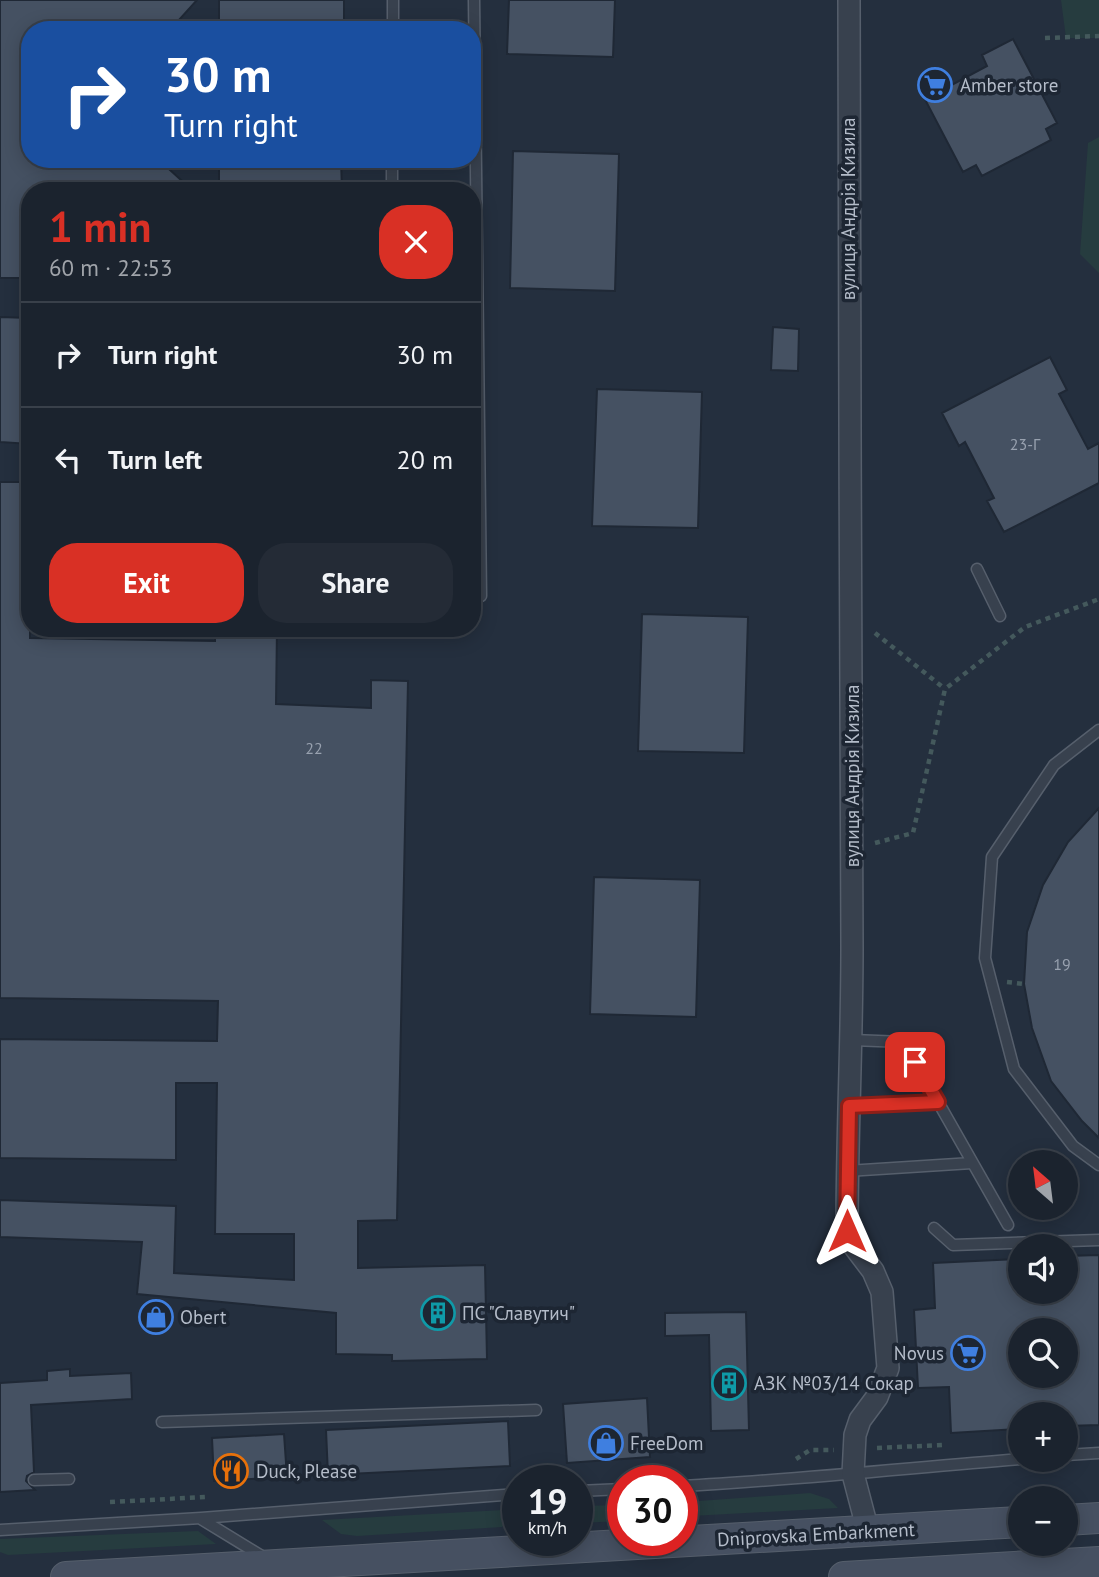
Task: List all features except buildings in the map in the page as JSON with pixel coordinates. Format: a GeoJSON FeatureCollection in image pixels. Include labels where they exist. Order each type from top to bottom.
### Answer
{"type":"FeatureCollection","features":[{"type":"Feature","properties":{"kind":"main road"},"geometry":{"type":"LineString","coordinates":[[1078,1519],[1099,1518]]}},
{"type":"Feature","properties":{"kind":"main road","name":"Dniprovska Embarkment"},"geometry":{"type":"LineString","coordinates":[[593,1542],[1008,1523]]}},
{"type":"Feature","properties":{"kind":"main road","name":"Dniprovska Embarkment"},"geometry":{"type":"LineString","coordinates":[[66,1577],[276,1565],[502,1547]]}},
{"type":"Feature","properties":{"kind":"main road"},"geometry":{"type":"LineString","coordinates":[[844,1577],[1099,1562]]}},
{"type":"Feature","properties":{"kind":"street","name":"вулиця Андрія Кизила"},"geometry":{"type":"LineString","coordinates":[[849,0],[852,1040],[847,1231],[873,1271],[882,1292],[888,1368],[877,1396],[860,1420],[853,1449],[853,1474],[868,1531]]}},
{"type":"Feature","properties":{"kind":"lane"},"geometry":{"type":"LineString","coordinates":[[393,0],[393,21]]}},
{"type":"Feature","properties":{"kind":"lane"},"geometry":{"type":"LineString","coordinates":[[474,0],[474,21]]}},
{"type":"Feature","properties":{"kind":"lane"},"geometry":{"type":"LineString","coordinates":[[976,569],[1000,616]]}},
{"type":"Feature","properties":{"kind":"lane"},"geometry":{"type":"LineString","coordinates":[[1099,730],[1054,765],[992,857],[985,958],[1014,1069],[1073,1146],[1099,1165]]}},
{"type":"Feature","properties":{"kind":"lane"},"geometry":{"type":"LineString","coordinates":[[852,1040],[904,1042],[1007,1225]]}},
{"type":"Feature","properties":{"kind":"lane"},"geometry":{"type":"LineString","coordinates":[[849,1106],[938,1102]]}},
{"type":"Feature","properties":{"kind":"lane"},"geometry":{"type":"LineString","coordinates":[[847,1171],[972,1163]]}},
{"type":"Feature","properties":{"kind":"lane"},"geometry":{"type":"LineString","coordinates":[[934,1228],[953,1245],[1099,1240]]}},
{"type":"Feature","properties":{"kind":"lane"},"geometry":{"type":"LineString","coordinates":[[162,1422],[536,1410]]}},
{"type":"Feature","properties":{"kind":"lane"},"geometry":{"type":"LineString","coordinates":[[1078,1454],[1099,1453]]}},
{"type":"Feature","properties":{"kind":"lane"},"geometry":{"type":"LineString","coordinates":[[698,1485],[1008,1460]]}},
{"type":"Feature","properties":{"kind":"lane"},"geometry":{"type":"LineString","coordinates":[[34,1480],[69,1479]]}},
{"type":"Feature","properties":{"kind":"lane"},"geometry":{"type":"LineString","coordinates":[[0,1530],[502,1495]]}},
{"type":"Feature","properties":{"kind":"lane"},"geometry":{"type":"LineString","coordinates":[[201,1518],[276,1565]]}},
{"type":"Feature","properties":{"kind":"path"},"geometry":{"type":"LineString","coordinates":[[1045,38],[1099,36]]}},
{"type":"Feature","properties":{"kind":"path"},"geometry":{"type":"LineString","coordinates":[[852,849],[913,833],[945,689],[1025,627],[1099,599]]}},
{"type":"Feature","properties":{"kind":"path"},"geometry":{"type":"LineString","coordinates":[[852,614],[945,689]]}},
{"type":"Feature","properties":{"kind":"path"},"geometry":{"type":"LineString","coordinates":[[853,1449],[951,1444]]}},
{"type":"Feature","properties":{"kind":"green space"},"geometry":{"type":"Polygon","coordinates":[[[1061,0],[1099,0],[1099,38],[1066,38],[1061,0]]]}},
{"type":"Feature","properties":{"kind":"green space"},"geometry":{"type":"Polygon","coordinates":[[[1099,137],[1099,273],[1080,254],[1088,143],[1099,137]]]}},
{"type":"Feature","properties":{"kind":"green space"},"geometry":{"type":"Polygon","coordinates":[[[810,1493],[829,1499],[838,1508],[698,1516],[699,1501],[810,1493]]]}},
{"type":"Feature","properties":{"kind":"green space"},"geometry":{"type":"Polygon","coordinates":[[[607,1505],[607,1522],[593,1522],[593,1506],[607,1505]]]}},
{"type":"Feature","properties":{"kind":"green space"},"geometry":{"type":"Polygon","coordinates":[[[502,1510],[502,1527],[357,1536],[341,1534],[322,1520],[502,1510]]]}},
{"type":"Feature","properties":{"kind":"green space"},"geometry":{"type":"Polygon","coordinates":[[[198,1531],[216,1544],[8,1555],[0,1552],[0,1539],[198,1531]]]}},
{"type":"Feature","properties":{"kind":"place","name":"Amber store"},"geometry":{"type":"Point","coordinates":[935,85]}},
{"type":"Feature","properties":{"kind":"place","name":"ПС \"Славутич\""},"geometry":{"type":"Point","coordinates":[438,1313]}},
{"type":"Feature","properties":{"kind":"place","name":"Obert"},"geometry":{"type":"Point","coordinates":[156,1317]}},
{"type":"Feature","properties":{"kind":"place","name":"Novus"},"geometry":{"type":"Point","coordinates":[968,1353]}},
{"type":"Feature","properties":{"kind":"place","name":"АЗК №03/14 Сокар"},"geometry":{"type":"Point","coordinates":[729,1383]}},
{"type":"Feature","properties":{"kind":"place","name":"FreeDom"},"geometry":{"type":"Point","coordinates":[606,1443]}},
{"type":"Feature","properties":{"kind":"place","name":"Duck, Please"},"geometry":{"type":"Point","coordinates":[231,1471]}},
{"type":"Feature","properties":{"kind":"route"},"geometry":{"type":"LineString","coordinates":[[847,1231],[849,1106],[938,1102],[915,1062]]}}]}
